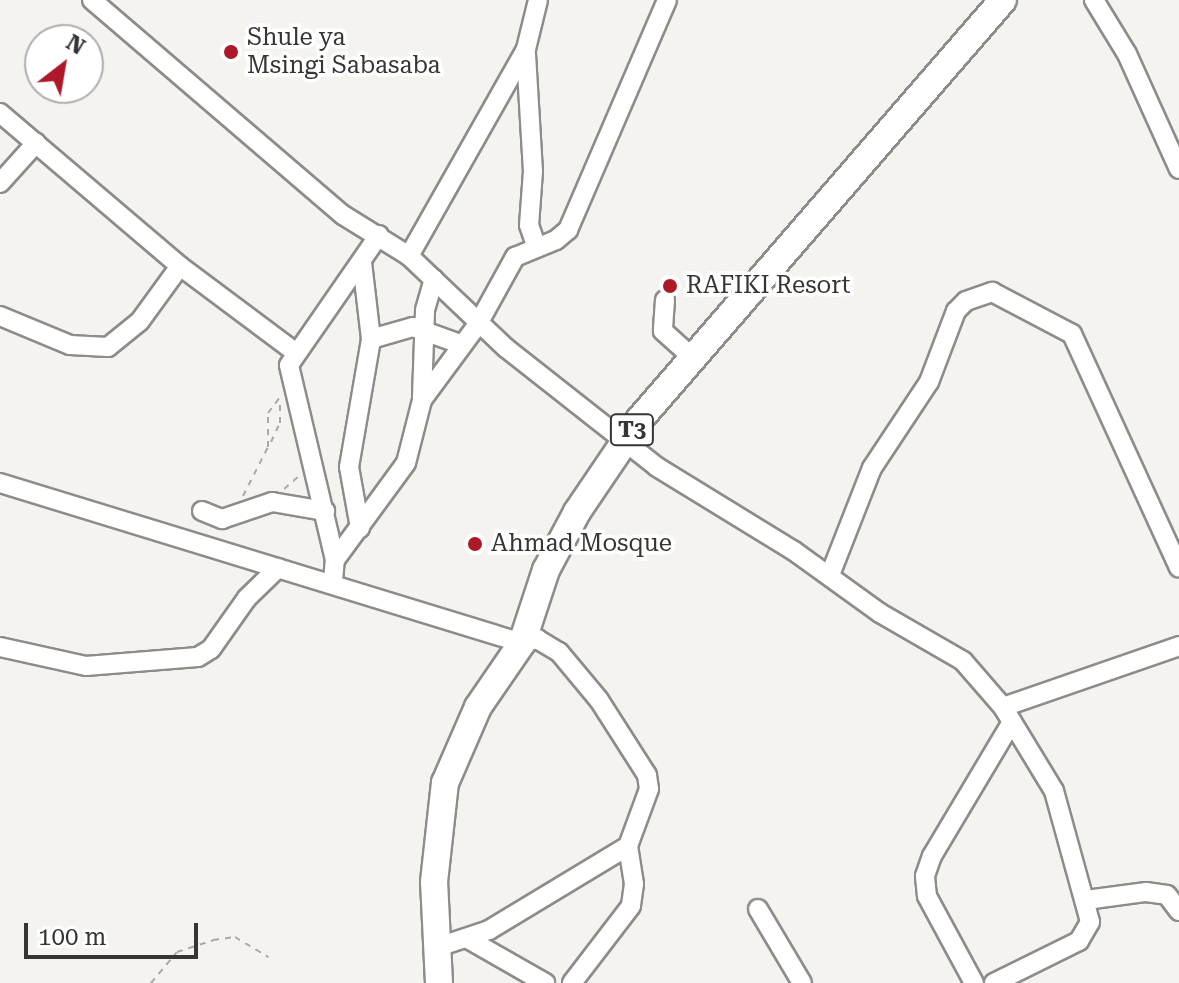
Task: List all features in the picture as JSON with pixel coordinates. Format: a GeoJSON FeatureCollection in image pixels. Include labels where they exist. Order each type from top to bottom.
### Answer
{"type":"FeatureCollection","features":[{"type":"Feature","properties":{"kind":"highway","name":"T3"},"geometry":{"type":"LineString","coordinates":[[439,983],[434,882],[445,783],[478,707],[522,643],[546,570],[624,441],[1003,0]]}},
{"type":"Feature","properties":{"kind":"highway","name":"T3"},"geometry":{"type":"LineString","coordinates":[[435,948],[449,983]]}},
{"type":"Feature","properties":{"kind":"street"},"geometry":{"type":"LineString","coordinates":[[92,0],[343,215],[409,256],[478,324],[624,441],[712,503],[830,575],[880,613],[946,646],[1007,715],[1054,791],[1086,900],[1090,928],[1084,937],[994,983]]}},
{"type":"Feature","properties":{"kind":"street"},"geometry":{"type":"LineString","coordinates":[[409,256],[526,49],[538,0]]}},
{"type":"Feature","properties":{"kind":"street"},"geometry":{"type":"LineString","coordinates":[[422,400],[460,344],[478,324],[515,257],[536,245],[556,240],[575,217],[596,157],[667,0]]}},
{"type":"Feature","properties":{"kind":"street"},"geometry":{"type":"LineString","coordinates":[[1094,0],[1127,54],[1179,169]]}},
{"type":"Feature","properties":{"kind":"street"},"geometry":{"type":"LineString","coordinates":[[526,49],[533,171],[529,225],[536,245]]}},
{"type":"Feature","properties":{"kind":"street"},"geometry":{"type":"LineString","coordinates":[[0,113],[292,358],[335,560],[333,581]]}},
{"type":"Feature","properties":{"kind":"street"},"geometry":{"type":"LineString","coordinates":[[0,183],[36,143]]}},
{"type":"Feature","properties":{"kind":"street"},"geometry":{"type":"LineString","coordinates":[[292,358],[379,235]]}},
{"type":"Feature","properties":{"kind":"street"},"geometry":{"type":"LineString","coordinates":[[360,528],[349,467],[371,339],[362,262]]}},
{"type":"Feature","properties":{"kind":"street"},"geometry":{"type":"LineString","coordinates":[[0,316],[70,345],[108,347],[140,321],[180,266]]}},
{"type":"Feature","properties":{"kind":"street"},"geometry":{"type":"LineString","coordinates":[[335,560],[406,463],[422,400],[423,330],[434,279]]}},
{"type":"Feature","properties":{"kind":"street"},"geometry":{"type":"LineString","coordinates":[[830,575],[872,468],[929,382],[956,311],[966,301],[992,292],[1072,334],[1179,568]]}},
{"type":"Feature","properties":{"kind":"street"},"geometry":{"type":"LineString","coordinates":[[665,300],[663,331],[694,359]]}},
{"type":"Feature","properties":{"kind":"street"},"geometry":{"type":"LineString","coordinates":[[371,339],[407,327],[460,344]]}},
{"type":"Feature","properties":{"kind":"street"},"geometry":{"type":"LineString","coordinates":[[0,483],[278,568],[333,581],[522,643],[537,639],[568,661],[647,775],[649,789],[628,846],[634,884],[631,906],[572,983]]}},
{"type":"Feature","properties":{"kind":"street"},"geometry":{"type":"LineString","coordinates":[[202,511],[222,519],[272,502],[325,511]]}},
{"type":"Feature","properties":{"kind":"street"},"geometry":{"type":"LineString","coordinates":[[0,647],[86,666],[186,660],[211,649],[247,598],[278,568]]}},
{"type":"Feature","properties":{"kind":"street"},"geometry":{"type":"LineString","coordinates":[[974,983],[927,896],[925,876],[932,856],[1007,715],[1179,646]]}},
{"type":"Feature","properties":{"kind":"street"},"geometry":{"type":"LineString","coordinates":[[435,948],[468,939],[628,846]]}},
{"type":"Feature","properties":{"kind":"street"},"geometry":{"type":"LineString","coordinates":[[1086,900],[1146,892],[1167,895],[1179,911]]}},
{"type":"Feature","properties":{"kind":"street"},"geometry":{"type":"LineString","coordinates":[[758,909],[802,983]]}},
{"type":"Feature","properties":{"kind":"street"},"geometry":{"type":"LineString","coordinates":[[468,939],[545,983]]}},
{"type":"Feature","properties":{"kind":"path"},"geometry":{"type":"LineString","coordinates":[[268,447],[268,413],[279,398],[292,358]]}},
{"type":"Feature","properties":{"kind":"path"},"geometry":{"type":"LineString","coordinates":[[236,514],[280,423],[279,398]]}},
{"type":"Feature","properties":{"kind":"path"},"geometry":{"type":"LineString","coordinates":[[272,502],[313,466]]}},
{"type":"Feature","properties":{"kind":"path"},"geometry":{"type":"LineString","coordinates":[[151,983],[177,952],[213,940],[235,937],[268,957]]}},
{"type":"Feature","properties":{"kind":"place","name":"Shule ya Msingi Sabasaba"},"geometry":{"type":"Point","coordinates":[231,52]}},
{"type":"Feature","properties":{"kind":"place","name":"RAFIKI Resort"},"geometry":{"type":"Point","coordinates":[670,286]}},
{"type":"Feature","properties":{"kind":"place","name":"Ahmad Mosque"},"geometry":{"type":"Point","coordinates":[475,544]}}]}
